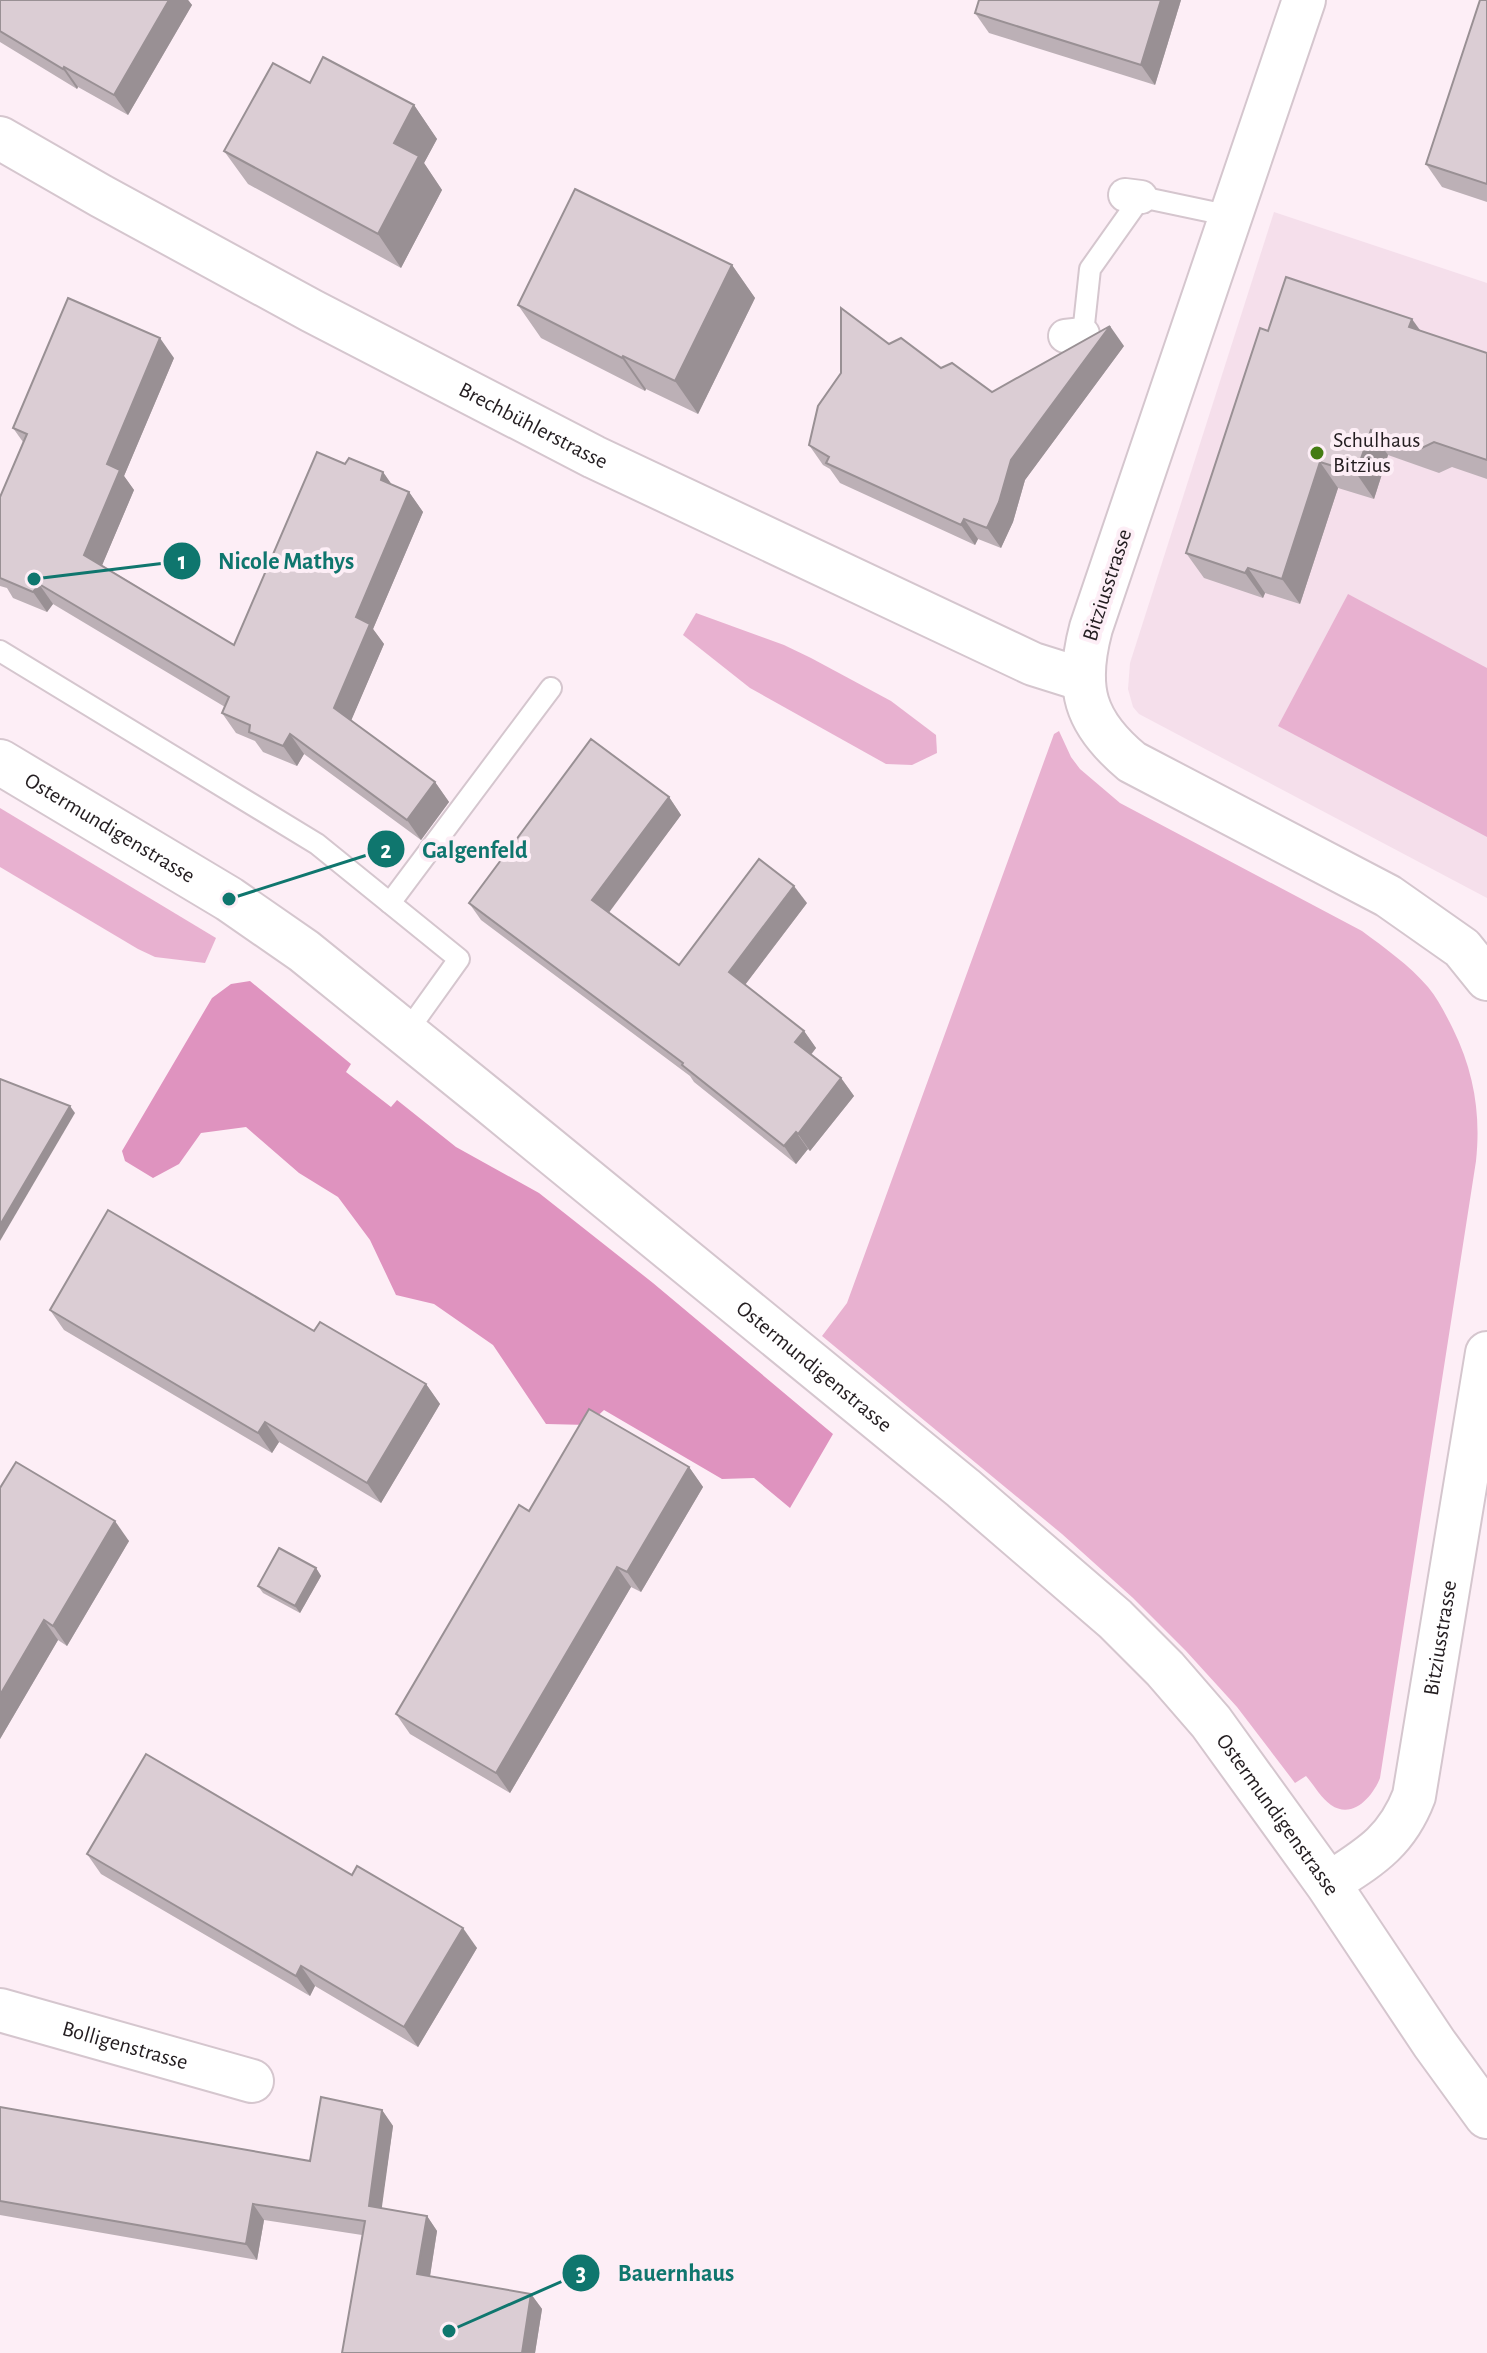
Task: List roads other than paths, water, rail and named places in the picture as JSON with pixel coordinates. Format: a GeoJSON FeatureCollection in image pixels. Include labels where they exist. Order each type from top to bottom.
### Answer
{"type":"FeatureCollection","features":[{"type":"Feature","properties":{"kind":"main road","name":"Ostermundigenstrasse"},"geometry":{"type":"LineString","coordinates":[[0,762],[229,899],[304,951],[963,1488],[1115,1619],[1165,1669],[1211,1722],[1328,1884],[1434,2043],[1487,2116]]}},
{"type":"Feature","properties":{"kind":"street","name":"Bitziusstrasse"},"geometry":{"type":"LineString","coordinates":[[1304,0],[1091,628],[1084,663],[1086,699],[1096,724],[1108,741],[1132,762],[1388,896],[1462,948],[1487,979]]}},
{"type":"Feature","properties":{"kind":"street","name":"Brechbühlerstrasse"},"geometry":{"type":"LineString","coordinates":[[0,138],[312,311],[594,457],[1033,664],[1084,680]]}},
{"type":"Feature","properties":{"kind":"street","name":"Bitziusstrasse"},"geometry":{"type":"LineString","coordinates":[[1328,1884],[1385,1845],[1404,1820],[1414,1796],[1487,1353]]}},
{"type":"Feature","properties":{"kind":"street","name":"Bolligenstrasse"},"geometry":{"type":"LineString","coordinates":[[0,2010],[252,2081]]}},
{"type":"Feature","properties":{"kind":"lane"},"geometry":{"type":"LineString","coordinates":[[1069,344],[1090,269],[1133,196],[1231,216]]}},
{"type":"Feature","properties":{"kind":"lane"},"geometry":{"type":"LineString","coordinates":[[0,651],[317,844],[459,959],[406,1033]]}},
{"type":"Feature","properties":{"kind":"lane"},"geometry":{"type":"LineString","coordinates":[[390,903],[551,688]]}},
{"type":"Feature","properties":{"kind":"place","name":"Schulhaus Bitzius"},"geometry":{"type":"Point","coordinates":[1317,453]}},
{"type":"Feature","properties":{"kind":"place","name":"Nicole Mathys"},"geometry":{"type":"Point","coordinates":[34,579]}},
{"type":"Feature","properties":{"kind":"place","name":"Galgenfeld"},"geometry":{"type":"Point","coordinates":[229,899]}},
{"type":"Feature","properties":{"kind":"place","name":"Bauernhaus"},"geometry":{"type":"Point","coordinates":[449,2331]}}]}
